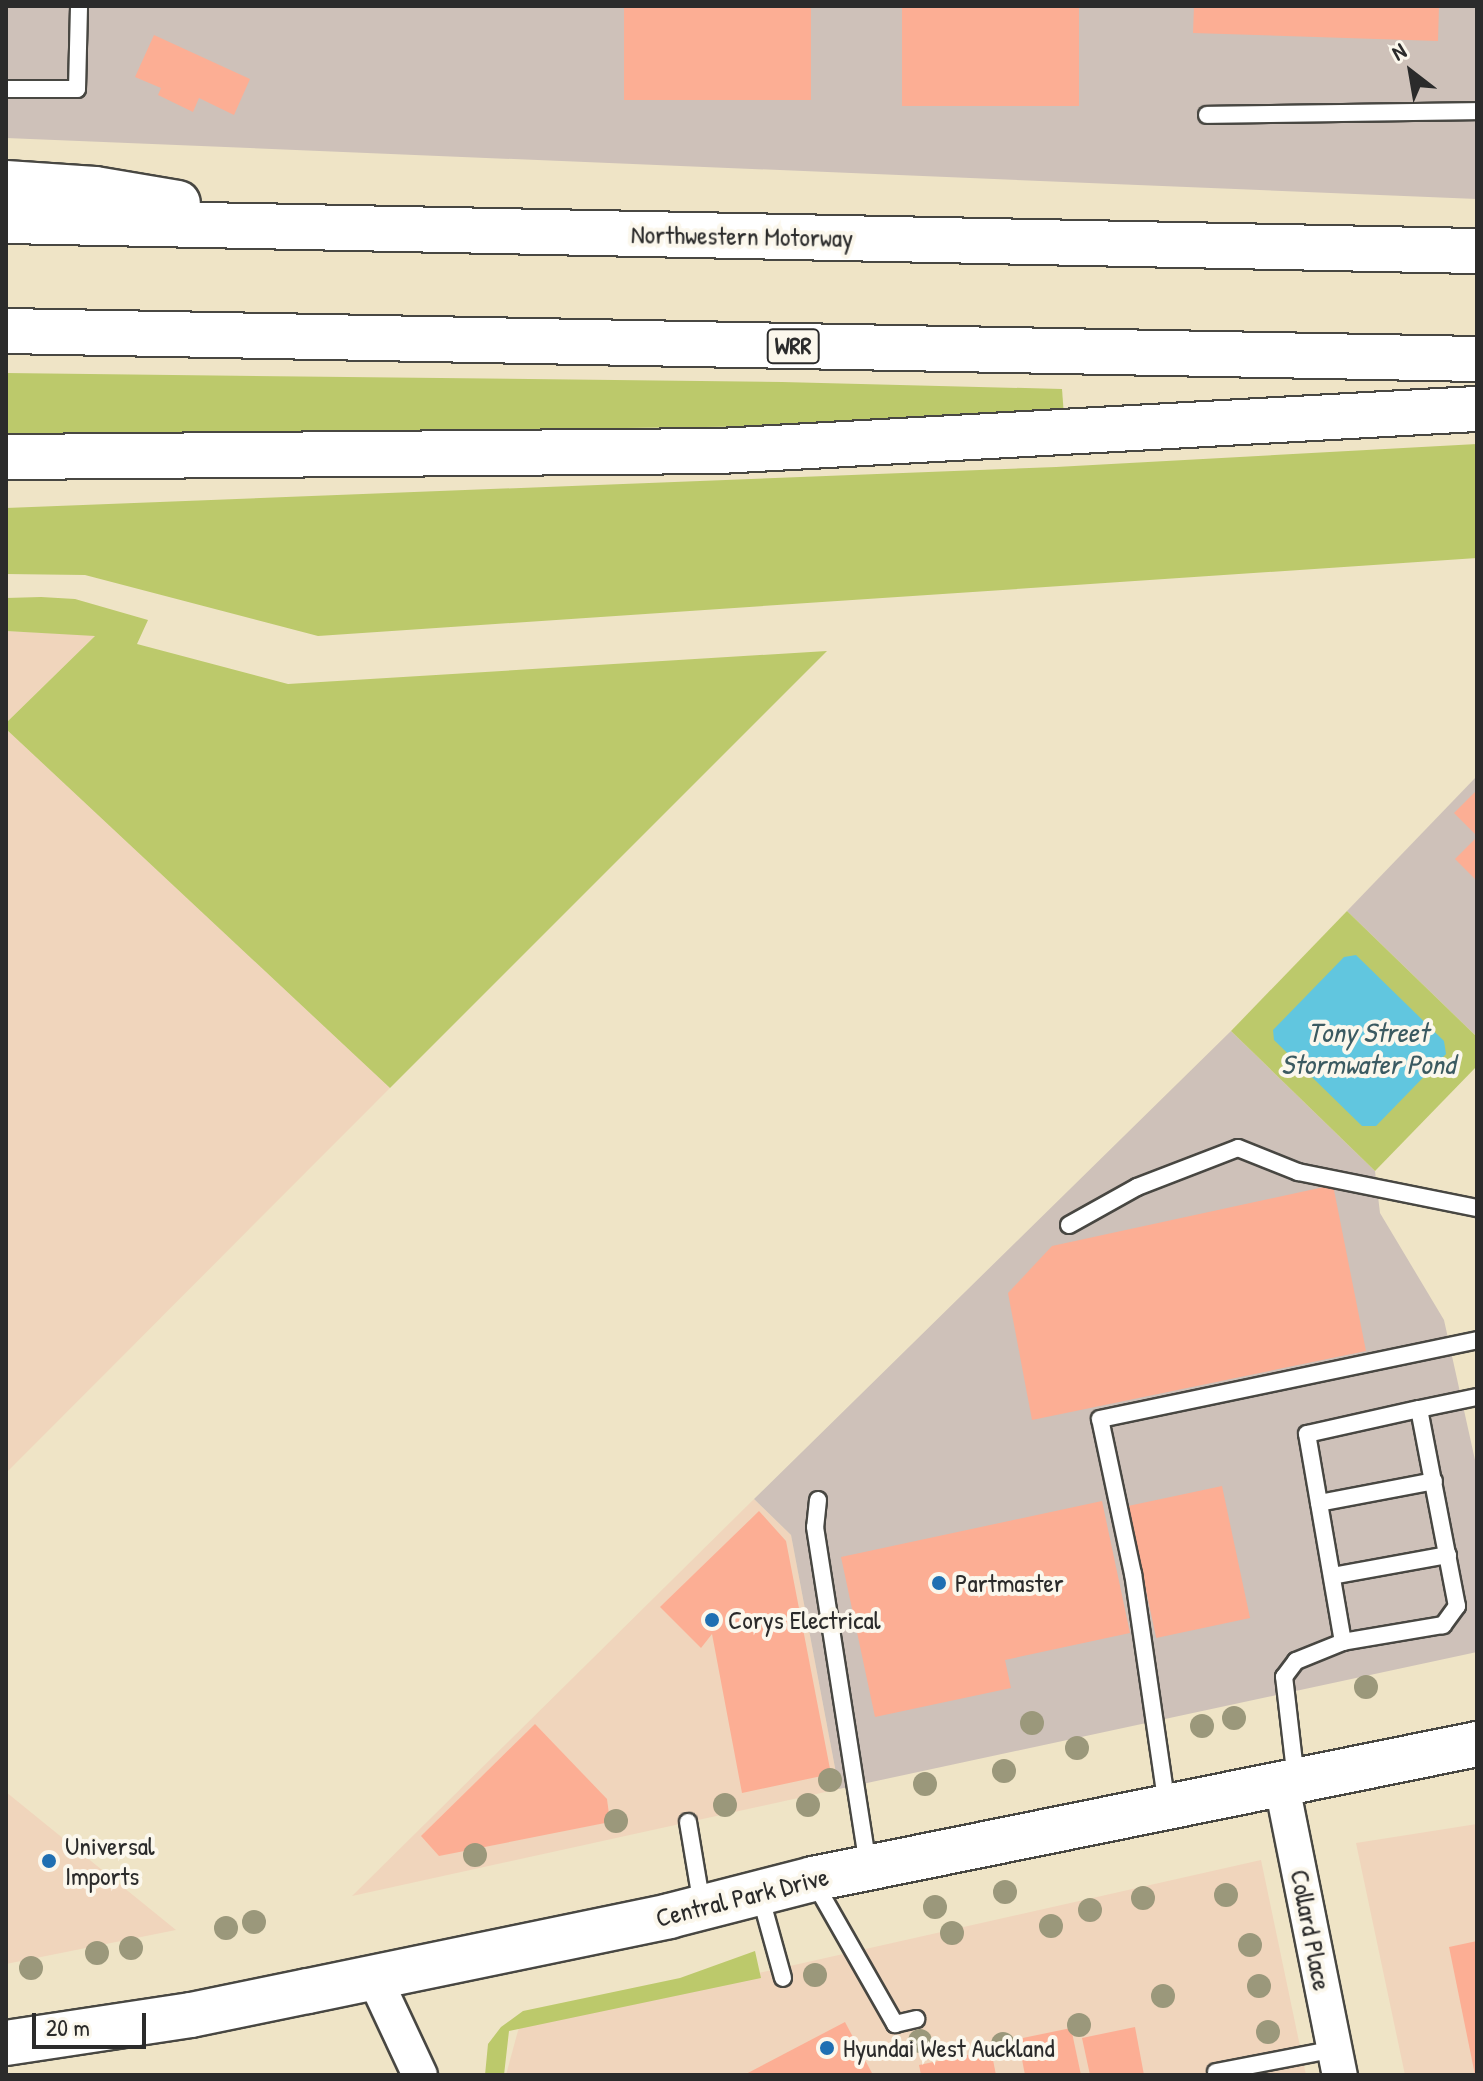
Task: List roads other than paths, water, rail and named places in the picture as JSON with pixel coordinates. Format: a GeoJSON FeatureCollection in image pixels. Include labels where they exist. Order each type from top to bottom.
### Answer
{"type":"FeatureCollection","features":[{"type":"Feature","properties":{"kind":"main road"},"geometry":{"type":"LineString","coordinates":[[6,183],[95,189],[330,228]]}},
{"type":"Feature","properties":{"kind":"main road","name":"Northwestern Motorway"},"geometry":{"type":"LineString","coordinates":[[6,221],[1477,251]]}},
{"type":"Feature","properties":{"kind":"main road","name":"WRR"},"geometry":{"type":"LineString","coordinates":[[6,331],[1477,359]]}},
{"type":"Feature","properties":{"kind":"main road"},"geometry":{"type":"LineString","coordinates":[[6,457],[720,451],[1477,409]]}},
{"type":"Feature","properties":{"kind":"main road","name":"Central Park Drive"},"geometry":{"type":"LineString","coordinates":[[6,2043],[191,2015],[703,1907],[868,1867],[1477,1744]]}},
{"type":"Feature","properties":{"kind":"street","name":"Collard Place"},"geometry":{"type":"LineString","coordinates":[[1289,1784],[1338,2062]]}},
{"type":"Feature","properties":{"kind":"street"},"geometry":{"type":"LineString","coordinates":[[374,1977],[420,2075]]}},
{"type":"Feature","properties":{"kind":"lane"},"geometry":{"type":"LineString","coordinates":[[6,89],[77,89],[79,6]]}},
{"type":"Feature","properties":{"kind":"lane"},"geometry":{"type":"LineString","coordinates":[[1207,115],[1477,111]]}},
{"type":"Feature","properties":{"kind":"lane"},"geometry":{"type":"LineString","coordinates":[[1069,1225],[1137,1187],[1238,1148],[1298,1172],[1477,1208]]}},
{"type":"Feature","properties":{"kind":"lane"},"geometry":{"type":"LineString","coordinates":[[1167,1807],[1133,1574],[1100,1419],[1477,1340]]}},
{"type":"Feature","properties":{"kind":"lane"},"geometry":{"type":"LineString","coordinates":[[1343,1642],[1307,1434],[1477,1397]]}},
{"type":"Feature","properties":{"kind":"lane"},"geometry":{"type":"LineString","coordinates":[[1289,1784],[1284,1677],[1296,1661],[1343,1642],[1443,1625],[1457,1606],[1419,1409]]}},
{"type":"Feature","properties":{"kind":"lane"},"geometry":{"type":"LineString","coordinates":[[1319,1503],[1434,1481]]}},
{"type":"Feature","properties":{"kind":"lane"},"geometry":{"type":"LineString","coordinates":[[818,1500],[815,1527],[868,1867]]}},
{"type":"Feature","properties":{"kind":"lane"},"geometry":{"type":"LineString","coordinates":[[1332,1576],[1448,1555]]}},
{"type":"Feature","properties":{"kind":"lane"},"geometry":{"type":"LineString","coordinates":[[688,1822],[703,1907]]}},
{"type":"Feature","properties":{"kind":"lane"},"geometry":{"type":"LineString","coordinates":[[813,1879],[895,2024],[916,2019]]}},
{"type":"Feature","properties":{"kind":"lane"},"geometry":{"type":"LineString","coordinates":[[759,1893],[783,1978]]}},
{"type":"Feature","properties":{"kind":"lane"},"geometry":{"type":"LineString","coordinates":[[1216,2072],[1338,2062]]}},
{"type":"Feature","properties":{"kind":"water","name":"Tony Street Stormwater Pond"},"geometry":{"type":"Polygon","coordinates":[[[1356,955],[1444,1041],[1446,1054],[1376,1126],[1362,1126],[1274,1040],[1273,1030],[1344,957],[1356,955]]]}},
{"type":"Feature","properties":{"kind":"place","name":"Partmaster"},"geometry":{"type":"Point","coordinates":[939,1583]}},
{"type":"Feature","properties":{"kind":"place","name":"Corys Electrical"},"geometry":{"type":"Point","coordinates":[712,1620]}},
{"type":"Feature","properties":{"kind":"place","name":"Universal Imports"},"geometry":{"type":"Point","coordinates":[49,1861]}},
{"type":"Feature","properties":{"kind":"place","name":"Hyundai West Auckland"},"geometry":{"type":"Point","coordinates":[827,2048]}}]}
